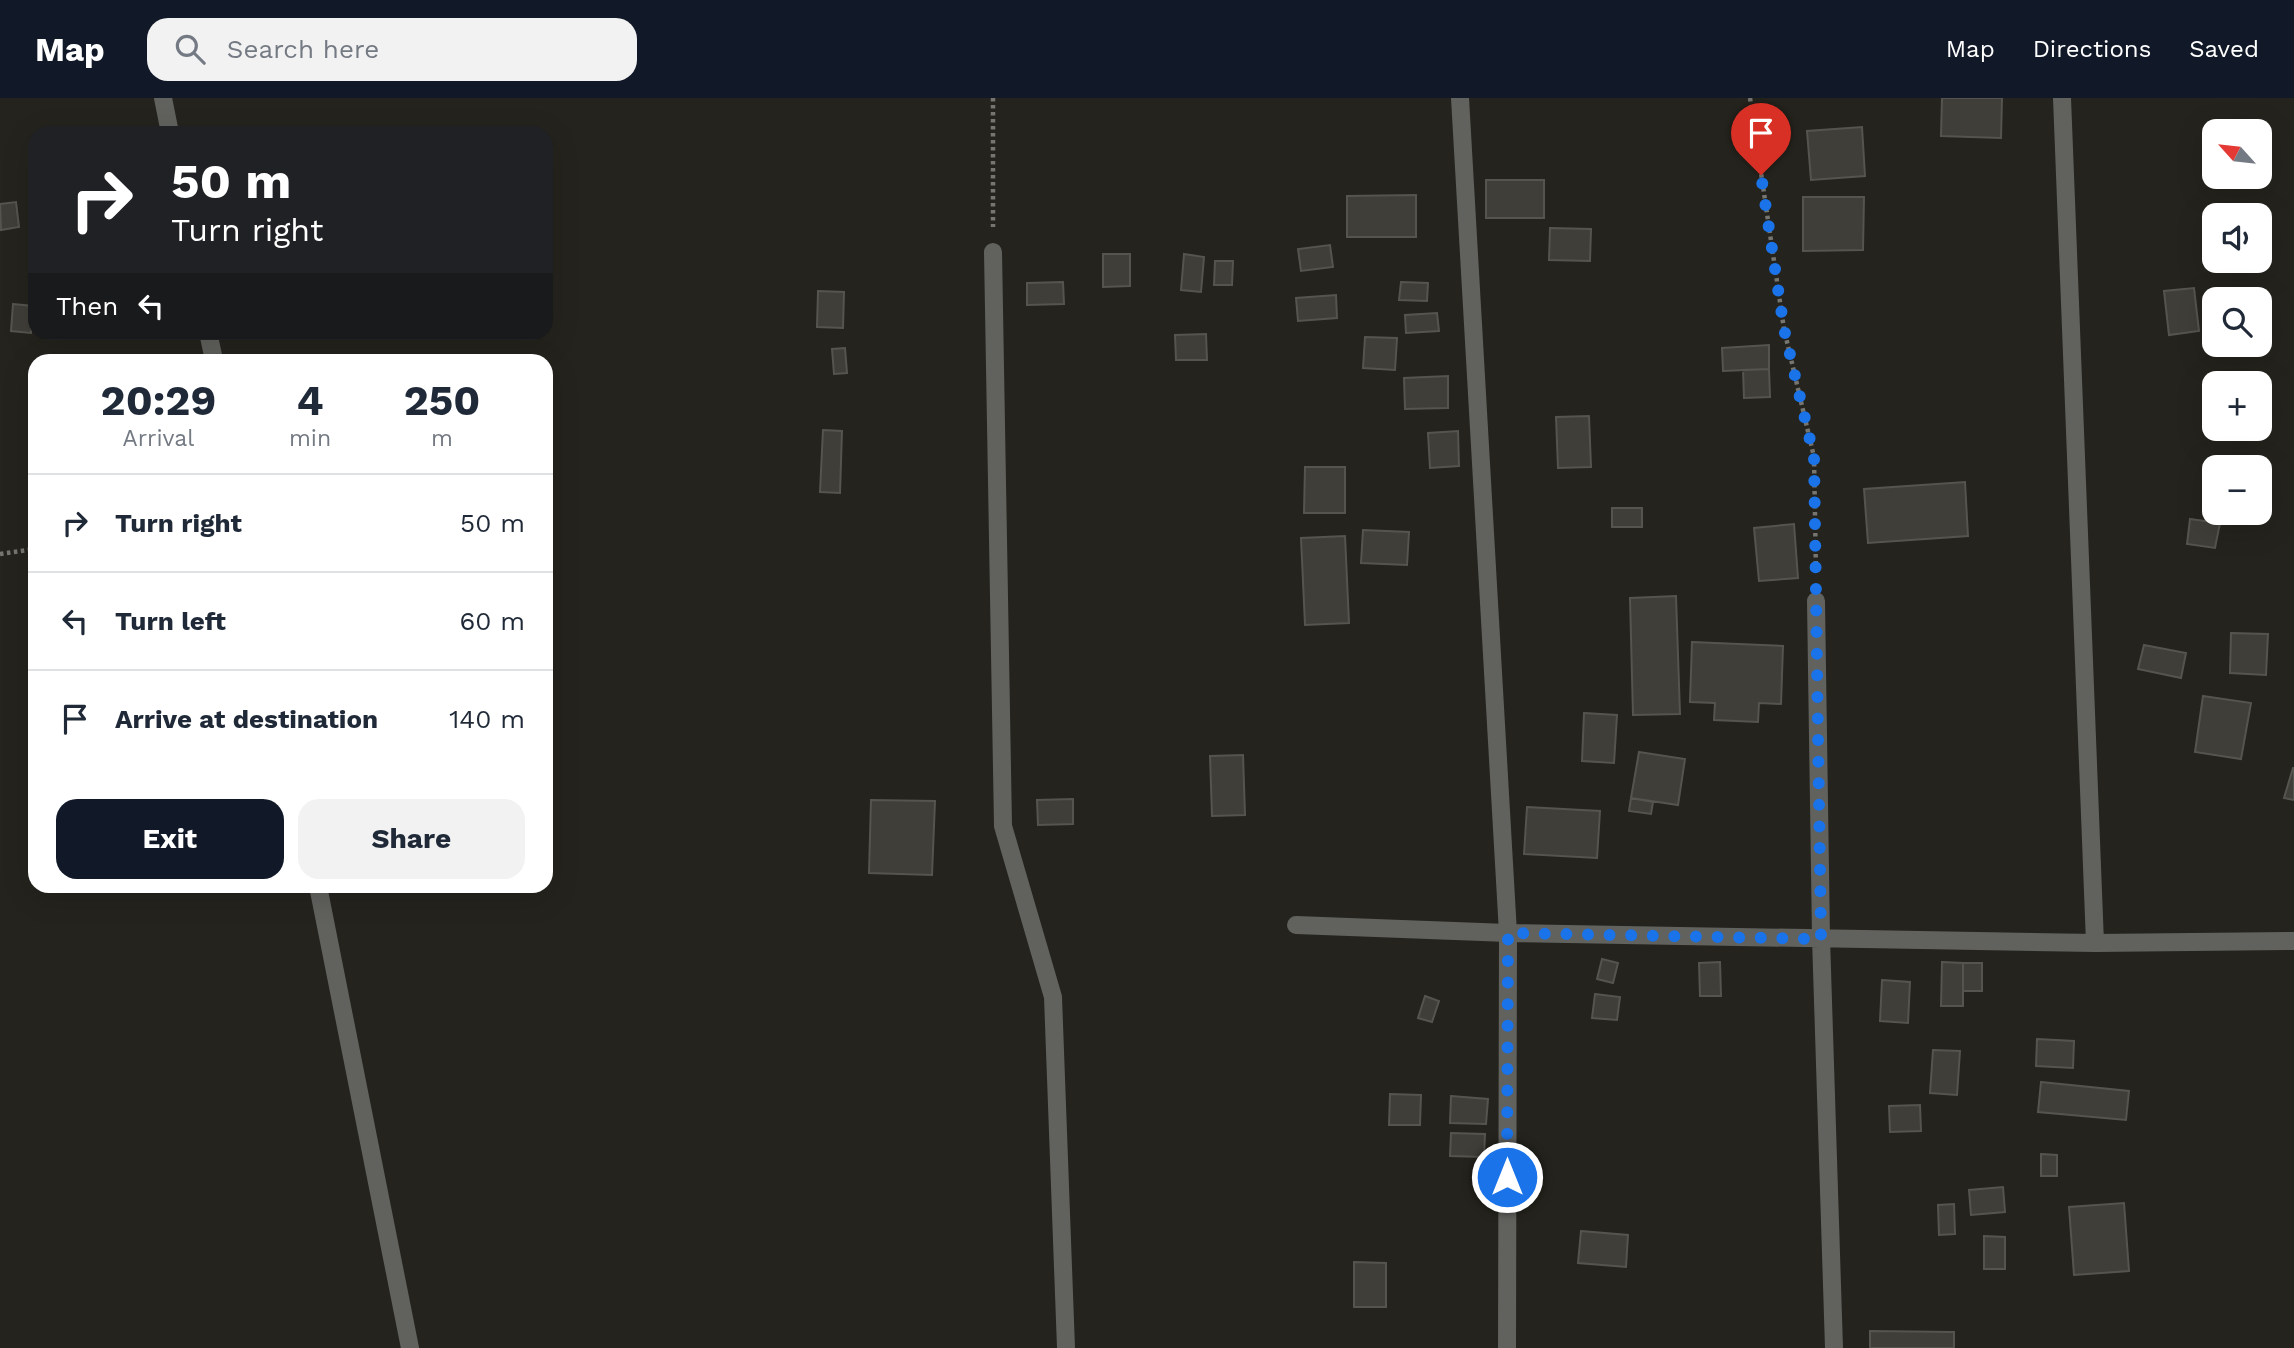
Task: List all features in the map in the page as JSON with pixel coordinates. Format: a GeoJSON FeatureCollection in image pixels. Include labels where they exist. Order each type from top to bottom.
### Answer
{"type":"FeatureCollection","features":[{"type":"Feature","properties":{"kind":"street"},"geometry":{"type":"LineString","coordinates":[[163,98],[169,126]]}},
{"type":"Feature","properties":{"kind":"street"},"geometry":{"type":"LineString","coordinates":[[1460,98],[1508,933],[1507,1348]]}},
{"type":"Feature","properties":{"kind":"street"},"geometry":{"type":"LineString","coordinates":[[2062,98],[2095,943]]}},
{"type":"Feature","properties":{"kind":"street"},"geometry":{"type":"LineString","coordinates":[[993,252],[1003,826],[1054,997],[1066,1348]]}},
{"type":"Feature","properties":{"kind":"street"},"geometry":{"type":"LineString","coordinates":[[1816,601],[1821,939],[1834,1348]]}},
{"type":"Feature","properties":{"kind":"street"},"geometry":{"type":"LineString","coordinates":[[319,893],[410,1348]]}},
{"type":"Feature","properties":{"kind":"street"},"geometry":{"type":"LineString","coordinates":[[1296,925],[1508,933],[1821,939],[2095,943],[2294,941]]}},
{"type":"Feature","properties":{"kind":"path"},"geometry":{"type":"LineString","coordinates":[[993,98],[993,252]]}},
{"type":"Feature","properties":{"kind":"path"},"geometry":{"type":"LineString","coordinates":[[1750,98],[1784,329],[1814,457],[1816,601]]}},
{"type":"Feature","properties":{"kind":"path"},"geometry":{"type":"LineString","coordinates":[[0,554],[28,550]]}},
{"type":"Feature","properties":{"kind":"building"},"geometry":{"type":"Polygon","coordinates":[[[1942,98],[2002,98],[2001,138],[1941,136],[1942,98]]]}},
{"type":"Feature","properties":{"kind":"building"},"geometry":{"type":"Polygon","coordinates":[[[1862,127],[1865,176],[1811,180],[1807,131],[1862,127]]]}},
{"type":"Feature","properties":{"kind":"building"},"geometry":{"type":"Polygon","coordinates":[[[1486,180],[1544,180],[1544,218],[1486,218],[1486,180]]]}},
{"type":"Feature","properties":{"kind":"building"},"geometry":{"type":"Polygon","coordinates":[[[1416,195],[1416,237],[1347,237],[1347,196],[1416,195]]]}},
{"type":"Feature","properties":{"kind":"building"},"geometry":{"type":"Polygon","coordinates":[[[1803,197],[1864,197],[1863,250],[1803,251],[1803,197]]]}},
{"type":"Feature","properties":{"kind":"building"},"geometry":{"type":"Polygon","coordinates":[[[16,202],[19,227],[1,230],[0,204],[16,202]]]}},
{"type":"Feature","properties":{"kind":"building"},"geometry":{"type":"Polygon","coordinates":[[[1550,228],[1591,229],[1590,261],[1549,260],[1550,228]]]}},
{"type":"Feature","properties":{"kind":"building"},"geometry":{"type":"Polygon","coordinates":[[[1330,245],[1333,267],[1301,271],[1298,249],[1330,245]]]}},
{"type":"Feature","properties":{"kind":"building"},"geometry":{"type":"Polygon","coordinates":[[[1103,254],[1130,254],[1130,286],[1103,287],[1103,254]]]}},
{"type":"Feature","properties":{"kind":"building"},"geometry":{"type":"Polygon","coordinates":[[[1184,254],[1204,257],[1201,292],[1181,290],[1184,254]]]}},
{"type":"Feature","properties":{"kind":"building"},"geometry":{"type":"Polygon","coordinates":[[[1215,261],[1233,261],[1232,285],[1214,285],[1215,261]]]}},
{"type":"Feature","properties":{"kind":"building"},"geometry":{"type":"Polygon","coordinates":[[[1063,282],[1064,304],[1027,305],[1027,283],[1063,282]]]}},
{"type":"Feature","properties":{"kind":"building"},"geometry":{"type":"Polygon","coordinates":[[[1401,282],[1428,283],[1427,301],[1399,300],[1401,282]]]}},
{"type":"Feature","properties":{"kind":"building"},"geometry":{"type":"Polygon","coordinates":[[[2194,288],[2199,331],[2169,335],[2164,291],[2194,288]]]}},
{"type":"Feature","properties":{"kind":"building"},"geometry":{"type":"Polygon","coordinates":[[[818,291],[844,292],[843,328],[817,327],[818,291]]]}},
{"type":"Feature","properties":{"kind":"building"},"geometry":{"type":"Polygon","coordinates":[[[1336,295],[1337,318],[1298,321],[1296,298],[1336,295]]]}},
{"type":"Feature","properties":{"kind":"building"},"geometry":{"type":"Polygon","coordinates":[[[13,304],[28,306],[28,333],[11,331],[13,304]]]}},
{"type":"Feature","properties":{"kind":"building"},"geometry":{"type":"Polygon","coordinates":[[[1437,313],[1439,331],[1406,333],[1405,315],[1437,313]]]}},
{"type":"Feature","properties":{"kind":"building"},"geometry":{"type":"Polygon","coordinates":[[[1206,334],[1207,360],[1176,360],[1175,335],[1206,334]]]}},
{"type":"Feature","properties":{"kind":"building"},"geometry":{"type":"Polygon","coordinates":[[[1365,337],[1397,338],[1395,370],[1363,368],[1365,337]]]}},
{"type":"Feature","properties":{"kind":"building"},"geometry":{"type":"Polygon","coordinates":[[[1769,345],[1769,369],[1723,371],[1722,348],[1769,345]]]}},
{"type":"Feature","properties":{"kind":"building"},"geometry":{"type":"Polygon","coordinates":[[[845,348],[847,373],[834,374],[832,349],[845,348]]]}},
{"type":"Feature","properties":{"kind":"building"},"geometry":{"type":"Polygon","coordinates":[[[1769,369],[1770,397],[1744,398],[1743,370],[1769,369]]]}},
{"type":"Feature","properties":{"kind":"building"},"geometry":{"type":"Polygon","coordinates":[[[1448,376],[1448,408],[1405,409],[1404,378],[1448,376]]]}},
{"type":"Feature","properties":{"kind":"building"},"geometry":{"type":"Polygon","coordinates":[[[1589,416],[1591,467],[1558,468],[1556,417],[1589,416]]]}},
{"type":"Feature","properties":{"kind":"building"},"geometry":{"type":"Polygon","coordinates":[[[823,430],[842,431],[840,493],[820,492],[823,430]]]}},
{"type":"Feature","properties":{"kind":"building"},"geometry":{"type":"Polygon","coordinates":[[[1458,431],[1459,466],[1430,468],[1428,433],[1458,431]]]}},
{"type":"Feature","properties":{"kind":"building"},"geometry":{"type":"Polygon","coordinates":[[[1305,467],[1345,467],[1345,513],[1304,513],[1305,467]]]}},
{"type":"Feature","properties":{"kind":"building"},"geometry":{"type":"Polygon","coordinates":[[[1965,482],[1968,536],[1868,543],[1864,489],[1965,482]]]}},
{"type":"Feature","properties":{"kind":"building"},"geometry":{"type":"Polygon","coordinates":[[[1612,508],[1642,508],[1642,527],[1612,527],[1612,508]]]}},
{"type":"Feature","properties":{"kind":"building"},"geometry":{"type":"Polygon","coordinates":[[[2190,519],[2202,521],[2202,525],[2220,525],[2215,548],[2187,544],[2190,519]]]}},
{"type":"Feature","properties":{"kind":"building"},"geometry":{"type":"Polygon","coordinates":[[[1794,524],[1798,578],[1759,581],[1754,528],[1794,524]]]}},
{"type":"Feature","properties":{"kind":"building"},"geometry":{"type":"Polygon","coordinates":[[[1363,530],[1409,532],[1407,565],[1361,563],[1363,530]]]}},
{"type":"Feature","properties":{"kind":"building"},"geometry":{"type":"Polygon","coordinates":[[[1345,536],[1349,623],[1305,625],[1301,538],[1345,536]]]}},
{"type":"Feature","properties":{"kind":"building"},"geometry":{"type":"Polygon","coordinates":[[[1676,596],[1680,714],[1633,715],[1630,598],[1676,596]]]}},
{"type":"Feature","properties":{"kind":"building"},"geometry":{"type":"Polygon","coordinates":[[[2231,633],[2268,634],[2266,675],[2230,673],[2231,633]]]}},
{"type":"Feature","properties":{"kind":"building"},"geometry":{"type":"Polygon","coordinates":[[[1692,642],[1783,646],[1781,704],[1759,703],[1758,722],[1714,720],[1715,703],[1690,702],[1692,642]]]}},
{"type":"Feature","properties":{"kind":"building"},"geometry":{"type":"Polygon","coordinates":[[[2144,645],[2186,653],[2181,678],[2138,669],[2144,645]]]}},
{"type":"Feature","properties":{"kind":"building"},"geometry":{"type":"Polygon","coordinates":[[[2203,696],[2251,703],[2241,759],[2195,752],[2203,696]]]}},
{"type":"Feature","properties":{"kind":"building"},"geometry":{"type":"Polygon","coordinates":[[[1584,713],[1617,715],[1614,763],[1582,761],[1584,713]]]}},
{"type":"Feature","properties":{"kind":"building"},"geometry":{"type":"Polygon","coordinates":[[[1639,752],[1685,759],[1678,805],[1631,798],[1639,752]]]}},
{"type":"Feature","properties":{"kind":"building"},"geometry":{"type":"Polygon","coordinates":[[[1243,755],[1245,815],[1212,816],[1210,756],[1243,755]]]}},
{"type":"Feature","properties":{"kind":"building"},"geometry":{"type":"Polygon","coordinates":[[[2294,768],[2294,800],[2284,798],[2294,768]]]}},
{"type":"Feature","properties":{"kind":"building"},"geometry":{"type":"Polygon","coordinates":[[[1631,798],[1653,802],[1651,814],[1629,811],[1631,798]]]}},
{"type":"Feature","properties":{"kind":"building"},"geometry":{"type":"Polygon","coordinates":[[[1073,799],[1073,824],[1038,825],[1037,800],[1073,799]]]}},
{"type":"Feature","properties":{"kind":"building"},"geometry":{"type":"Polygon","coordinates":[[[871,800],[935,801],[932,875],[869,873],[871,800]]]}},
{"type":"Feature","properties":{"kind":"building"},"geometry":{"type":"Polygon","coordinates":[[[1527,807],[1600,811],[1597,858],[1524,854],[1527,807]]]}},
{"type":"Feature","properties":{"kind":"building"},"geometry":{"type":"Polygon","coordinates":[[[1602,959],[1618,963],[1613,983],[1597,979],[1602,959]]]}},
{"type":"Feature","properties":{"kind":"building"},"geometry":{"type":"Polygon","coordinates":[[[1720,962],[1721,996],[1700,996],[1699,963],[1720,962]]]}},
{"type":"Feature","properties":{"kind":"building"},"geometry":{"type":"Polygon","coordinates":[[[1942,962],[1963,963],[1963,1006],[1941,1006],[1942,962]]]}},
{"type":"Feature","properties":{"kind":"building"},"geometry":{"type":"Polygon","coordinates":[[[1963,963],[1982,963],[1982,991],[1963,991],[1963,963]]]}},
{"type":"Feature","properties":{"kind":"building"},"geometry":{"type":"Polygon","coordinates":[[[1882,980],[1910,982],[1908,1023],[1880,1021],[1882,980]]]}},
{"type":"Feature","properties":{"kind":"building"},"geometry":{"type":"Polygon","coordinates":[[[1595,994],[1620,997],[1617,1020],[1592,1018],[1595,994]]]}},
{"type":"Feature","properties":{"kind":"building"},"geometry":{"type":"Polygon","coordinates":[[[1425,996],[1439,1001],[1432,1022],[1418,1018],[1425,996]]]}},
{"type":"Feature","properties":{"kind":"building"},"geometry":{"type":"Polygon","coordinates":[[[2037,1039],[2074,1041],[2073,1068],[2036,1066],[2037,1039]]]}},
{"type":"Feature","properties":{"kind":"building"},"geometry":{"type":"Polygon","coordinates":[[[1933,1050],[1960,1051],[1957,1095],[1930,1093],[1933,1050]]]}},
{"type":"Feature","properties":{"kind":"building"},"geometry":{"type":"Polygon","coordinates":[[[2041,1082],[2129,1091],[2126,1120],[2038,1112],[2041,1082]]]}},
{"type":"Feature","properties":{"kind":"building"},"geometry":{"type":"Polygon","coordinates":[[[1390,1094],[1421,1095],[1420,1125],[1389,1125],[1390,1094]]]}},
{"type":"Feature","properties":{"kind":"building"},"geometry":{"type":"Polygon","coordinates":[[[1451,1096],[1488,1099],[1486,1124],[1450,1123],[1451,1096]]]}},
{"type":"Feature","properties":{"kind":"building"},"geometry":{"type":"Polygon","coordinates":[[[1920,1105],[1921,1131],[1890,1132],[1889,1106],[1920,1105]]]}},
{"type":"Feature","properties":{"kind":"building"},"geometry":{"type":"Polygon","coordinates":[[[1451,1133],[1485,1134],[1484,1157],[1450,1156],[1451,1133]]]}},
{"type":"Feature","properties":{"kind":"building"},"geometry":{"type":"Polygon","coordinates":[[[2041,1154],[2057,1155],[2057,1176],[2041,1176],[2041,1154]]]}},
{"type":"Feature","properties":{"kind":"building"},"geometry":{"type":"Polygon","coordinates":[[[2003,1187],[2005,1212],[1971,1215],[1969,1190],[2003,1187]]]}},
{"type":"Feature","properties":{"kind":"building"},"geometry":{"type":"Polygon","coordinates":[[[2124,1203],[2129,1271],[2074,1275],[2069,1207],[2124,1203]]]}},
{"type":"Feature","properties":{"kind":"building"},"geometry":{"type":"Polygon","coordinates":[[[1954,1204],[1955,1234],[1939,1235],[1938,1205],[1954,1204]]]}},
{"type":"Feature","properties":{"kind":"building"},"geometry":{"type":"Polygon","coordinates":[[[1581,1231],[1628,1235],[1626,1267],[1578,1263],[1581,1231]]]}},
{"type":"Feature","properties":{"kind":"building"},"geometry":{"type":"Polygon","coordinates":[[[1984,1236],[2005,1237],[2005,1269],[1984,1269],[1984,1236]]]}},
{"type":"Feature","properties":{"kind":"building"},"geometry":{"type":"Polygon","coordinates":[[[1354,1262],[1386,1263],[1386,1307],[1354,1307],[1354,1262]]]}},
{"type":"Feature","properties":{"kind":"building"},"geometry":{"type":"Polygon","coordinates":[[[1870,1331],[1954,1332],[1954,1348],[1870,1348],[1870,1331]]]}},
{"type":"Feature","properties":{"kind":"route"},"geometry":{"type":"LineString","coordinates":[[1507,1177],[1508,933],[1821,939],[1814,457],[1784,329],[1761,175]]}}]}
